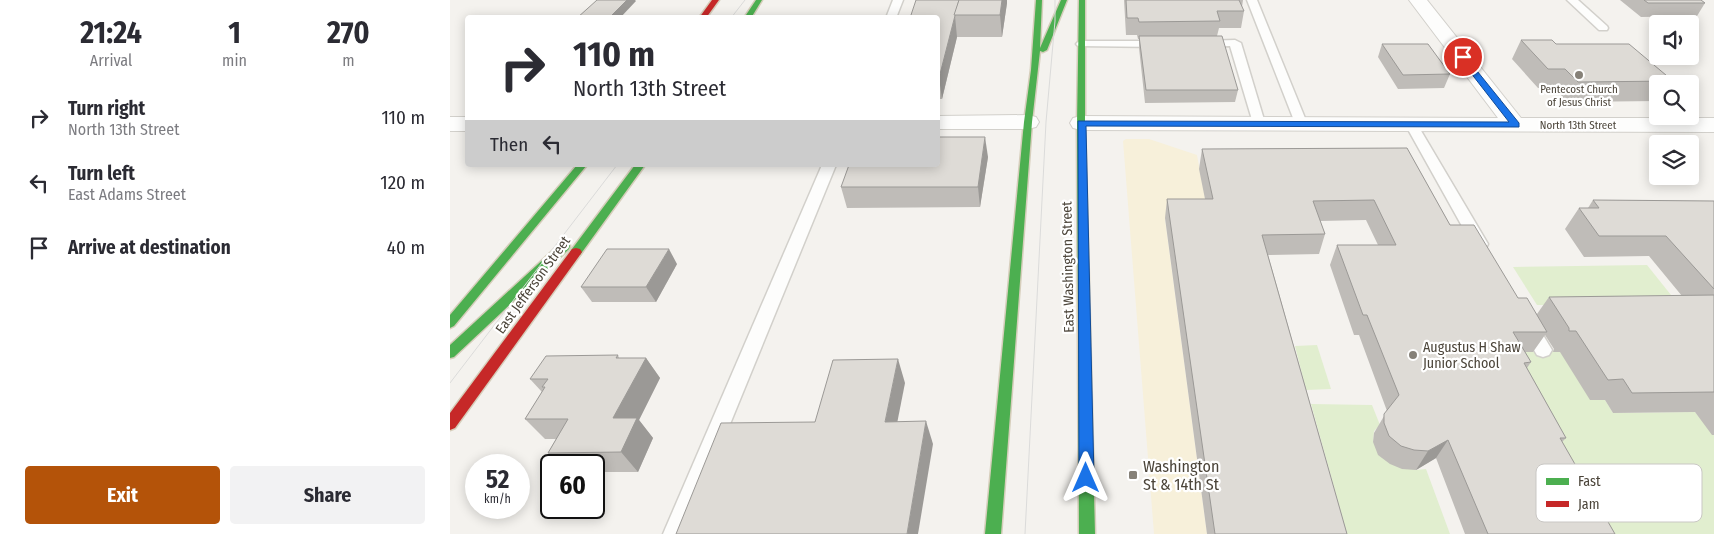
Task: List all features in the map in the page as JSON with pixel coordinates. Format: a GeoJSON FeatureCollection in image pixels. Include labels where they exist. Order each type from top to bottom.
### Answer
{"type":"FeatureCollection","features":[{"type":"Feature","properties":{"kind":"main road"},"geometry":{"type":"LineString","coordinates":[[704,15],[716,0]]}},
{"type":"Feature","properties":{"kind":"main road"},"geometry":{"type":"LineString","coordinates":[[749,15],[760,0]]}},
{"type":"Feature","properties":{"kind":"main road"},"geometry":{"type":"LineString","coordinates":[[993,534],[1028,122],[1035,70],[1039,0]]}},
{"type":"Feature","properties":{"kind":"main road"},"geometry":{"type":"LineString","coordinates":[[1035,70],[1064,0]]}},
{"type":"Feature","properties":{"kind":"main road","name":"East Washington Street"},"geometry":{"type":"LineString","coordinates":[[1082,0],[1081,123],[1087,534]]}},
{"type":"Feature","properties":{"kind":"main road"},"geometry":{"type":"LineString","coordinates":[[450,322],[580,167]]}},
{"type":"Feature","properties":{"kind":"main road","name":"East Jefferson Street"},"geometry":{"type":"LineString","coordinates":[[450,424],[638,167]]}},
{"type":"Feature","properties":{"kind":"main road"},"geometry":{"type":"LineString","coordinates":[[450,353],[615,198]]}},
{"type":"Feature","properties":{"kind":"street"},"geometry":{"type":"LineString","coordinates":[[1418,0],[1515,125]]}},
{"type":"Feature","properties":{"kind":"street"},"geometry":{"type":"LineString","coordinates":[[940,122],[1028,122]]}},
{"type":"Feature","properties":{"kind":"street","name":"North 13th Street"},"geometry":{"type":"LineString","coordinates":[[1081,123],[1714,125]]}},
{"type":"Feature","properties":{"kind":"lane"},"geometry":{"type":"LineString","coordinates":[[892,15],[898,0]]}},
{"type":"Feature","properties":{"kind":"lane"},"geometry":{"type":"LineString","coordinates":[[1252,0],[1301,123]]}},
{"type":"Feature","properties":{"kind":"lane"},"geometry":{"type":"LineString","coordinates":[[1572,0],[1603,28]]}},
{"type":"Feature","properties":{"kind":"lane"},"geometry":{"type":"LineString","coordinates":[[1082,44],[1176,44]]}},
{"type":"Feature","properties":{"kind":"lane"},"geometry":{"type":"LineString","coordinates":[[1196,44],[1235,44],[1259,123]]}},
{"type":"Feature","properties":{"kind":"lane"},"geometry":{"type":"LineString","coordinates":[[1411,124],[1490,260]]}},
{"type":"Feature","properties":{"kind":"lane"},"geometry":{"type":"LineString","coordinates":[[674,534],[828,167]]}},
{"type":"Feature","properties":{"kind":"lane"},"geometry":{"type":"LineString","coordinates":[[1519,309],[1543,350]]}},
{"type":"Feature","properties":{"kind":"green space"},"geometry":{"type":"Polygon","coordinates":[[[1647,265],[1679,305],[1537,305],[1513,267],[1647,265]]]}},
{"type":"Feature","properties":{"kind":"green space"},"geometry":{"type":"Polygon","coordinates":[[[1317,345],[1331,389],[1306,390],[1295,346],[1317,345]]]}},
{"type":"Feature","properties":{"kind":"green space"},"geometry":{"type":"Polygon","coordinates":[[[1559,350],[1605,400],[1613,413],[1695,412],[1714,435],[1714,534],[1593,534],[1587,522],[1702,522],[1702,464],[1558,464],[1516,382],[1524,352],[1559,350]]]}},
{"type":"Feature","properties":{"kind":"green space"},"geometry":{"type":"Polygon","coordinates":[[[1311,404],[1372,405],[1380,425],[1374,431],[1373,442],[1416,470],[1426,469],[1450,534],[1347,534],[1311,404]]]}},
{"type":"Feature","properties":{"kind":"sand"},"geometry":{"type":"Polygon","coordinates":[[[1126,139],[1149,139],[1197,155],[1209,219],[1165,219],[1207,534],[1154,534],[1123,141],[1126,139]]]}},
{"type":"Feature","properties":{"kind":"building"},"geometry":{"type":"Polygon","coordinates":[[[597,0],[627,0],[612,15],[580,15],[597,0]]]}},
{"type":"Feature","properties":{"kind":"building"},"geometry":{"type":"Polygon","coordinates":[[[916,0],[959,0],[940,74],[940,15],[911,15],[916,0]]]}},
{"type":"Feature","properties":{"kind":"building"},"geometry":{"type":"Polygon","coordinates":[[[959,0],[1002,0],[1000,15],[954,15],[959,0]]]}},
{"type":"Feature","properties":{"kind":"building"},"geometry":{"type":"Polygon","coordinates":[[[1126,0],[1239,0],[1244,11],[1217,11],[1220,21],[1139,22],[1138,18],[1127,18],[1126,0]]]}},
{"type":"Feature","properties":{"kind":"building"},"geometry":{"type":"Polygon","coordinates":[[[1644,0],[1701,0],[1705,3],[1648,3],[1644,0]]]}},
{"type":"Feature","properties":{"kind":"building"},"geometry":{"type":"Polygon","coordinates":[[[1139,36],[1222,36],[1238,90],[1146,90],[1139,36]]]}},
{"type":"Feature","properties":{"kind":"building"},"geometry":{"type":"Polygon","coordinates":[[[1521,40],[1552,40],[1556,44],[1629,44],[1649,61],[1649,65],[1654,65],[1666,75],[1649,75],[1649,81],[1578,82],[1565,69],[1548,69],[1521,40]]]}},
{"type":"Feature","properties":{"kind":"building"},"geometry":{"type":"Polygon","coordinates":[[[1382,44],[1428,44],[1450,74],[1403,75],[1382,44]]]}},
{"type":"Feature","properties":{"kind":"building"},"geometry":{"type":"Polygon","coordinates":[[[940,137],[985,137],[978,187],[841,187],[848,167],[940,167],[940,137]]]}},
{"type":"Feature","properties":{"kind":"building"},"geometry":{"type":"Polygon","coordinates":[[[1407,148],[1450,225],[1474,225],[1518,298],[1527,298],[1547,332],[1513,332],[1531,362],[1524,363],[1566,438],[1560,438],[1575,464],[1536,464],[1536,522],[1608,522],[1615,534],[1488,534],[1448,440],[1428,451],[1414,450],[1401,446],[1389,436],[1384,423],[1384,414],[1399,395],[1367,315],[1363,315],[1337,245],[1396,245],[1374,200],[1313,201],[1325,234],[1262,235],[1347,534],[1215,534],[1167,199],[1213,199],[1202,149],[1407,148]]]}},
{"type":"Feature","properties":{"kind":"building"},"geometry":{"type":"Polygon","coordinates":[[[1593,200],[1714,201],[1714,289],[1666,236],[1599,236],[1579,208],[1599,208],[1593,200]]]}},
{"type":"Feature","properties":{"kind":"building"},"geometry":{"type":"Polygon","coordinates":[[[607,249],[669,249],[646,287],[581,287],[607,249]]]}},
{"type":"Feature","properties":{"kind":"building"},"geometry":{"type":"Polygon","coordinates":[[[1714,295],[1714,392],[1632,393],[1623,379],[1608,380],[1576,331],[1569,331],[1569,328],[1549,297],[1714,295]]]}},
{"type":"Feature","properties":{"kind":"building"},"geometry":{"type":"Polygon","coordinates":[[[618,355],[616,358],[646,358],[613,418],[637,418],[621,452],[548,453],[568,419],[525,419],[548,379],[530,379],[546,356],[618,355]]]}},
{"type":"Feature","properties":{"kind":"building"},"geometry":{"type":"Polygon","coordinates":[[[898,359],[885,422],[926,421],[907,534],[676,534],[721,423],[815,422],[833,360],[898,359]]]}},
{"type":"Feature","properties":{"kind":"tram line"},"geometry":{"type":"LineString","coordinates":[[733,15],[745,0]]}},
{"type":"Feature","properties":{"kind":"tram line"},"geometry":{"type":"LineString","coordinates":[[1025,534],[1046,122],[1055,21],[1055,0]]}},
{"type":"Feature","properties":{"kind":"tram line"},"geometry":{"type":"LineString","coordinates":[[450,383],[615,167]]}},
{"type":"Feature","properties":{"kind":"traffic: fast"},"geometry":{"type":"LineString","coordinates":[[749,15],[759,0]]}},
{"type":"Feature","properties":{"kind":"traffic: fast"},"geometry":{"type":"LineString","coordinates":[[993,534],[1028,122],[1035,70],[1039,0]]}},
{"type":"Feature","properties":{"kind":"traffic: fast"},"geometry":{"type":"LineString","coordinates":[[1043,50],[1064,0]]}},
{"type":"Feature","properties":{"kind":"traffic: fast"},"geometry":{"type":"LineString","coordinates":[[1082,0],[1081,123],[1087,534]]}},
{"type":"Feature","properties":{"kind":"traffic: fast"},"geometry":{"type":"LineString","coordinates":[[450,323],[580,167]]}},
{"type":"Feature","properties":{"kind":"traffic: fast"},"geometry":{"type":"LineString","coordinates":[[576,252],[639,167]]}},
{"type":"Feature","properties":{"kind":"traffic: fast"},"geometry":{"type":"LineString","coordinates":[[450,353],[565,246]]}},
{"type":"Feature","properties":{"kind":"traffic: jam"},"geometry":{"type":"LineString","coordinates":[[704,15],[716,0]]}},
{"type":"Feature","properties":{"kind":"traffic: jam"},"geometry":{"type":"LineString","coordinates":[[450,424],[576,252]]}},
{"type":"Feature","properties":{"kind":"place","name":"Pentecost Church of Jesus Christ"},"geometry":{"type":"Point","coordinates":[1579,75]}},
{"type":"Feature","properties":{"kind":"place","name":"Augustus H Shaw Junior School"},"geometry":{"type":"Point","coordinates":[1413,355]}},
{"type":"Feature","properties":{"kind":"place","name":"Washington St & 14th St"},"geometry":{"type":"Point","coordinates":[1133,475]}},
{"type":"Feature","properties":{"kind":"route"},"geometry":{"type":"LineString","coordinates":[[1086,478],[1081,123],[1515,125],[1463,57]]}}]}
